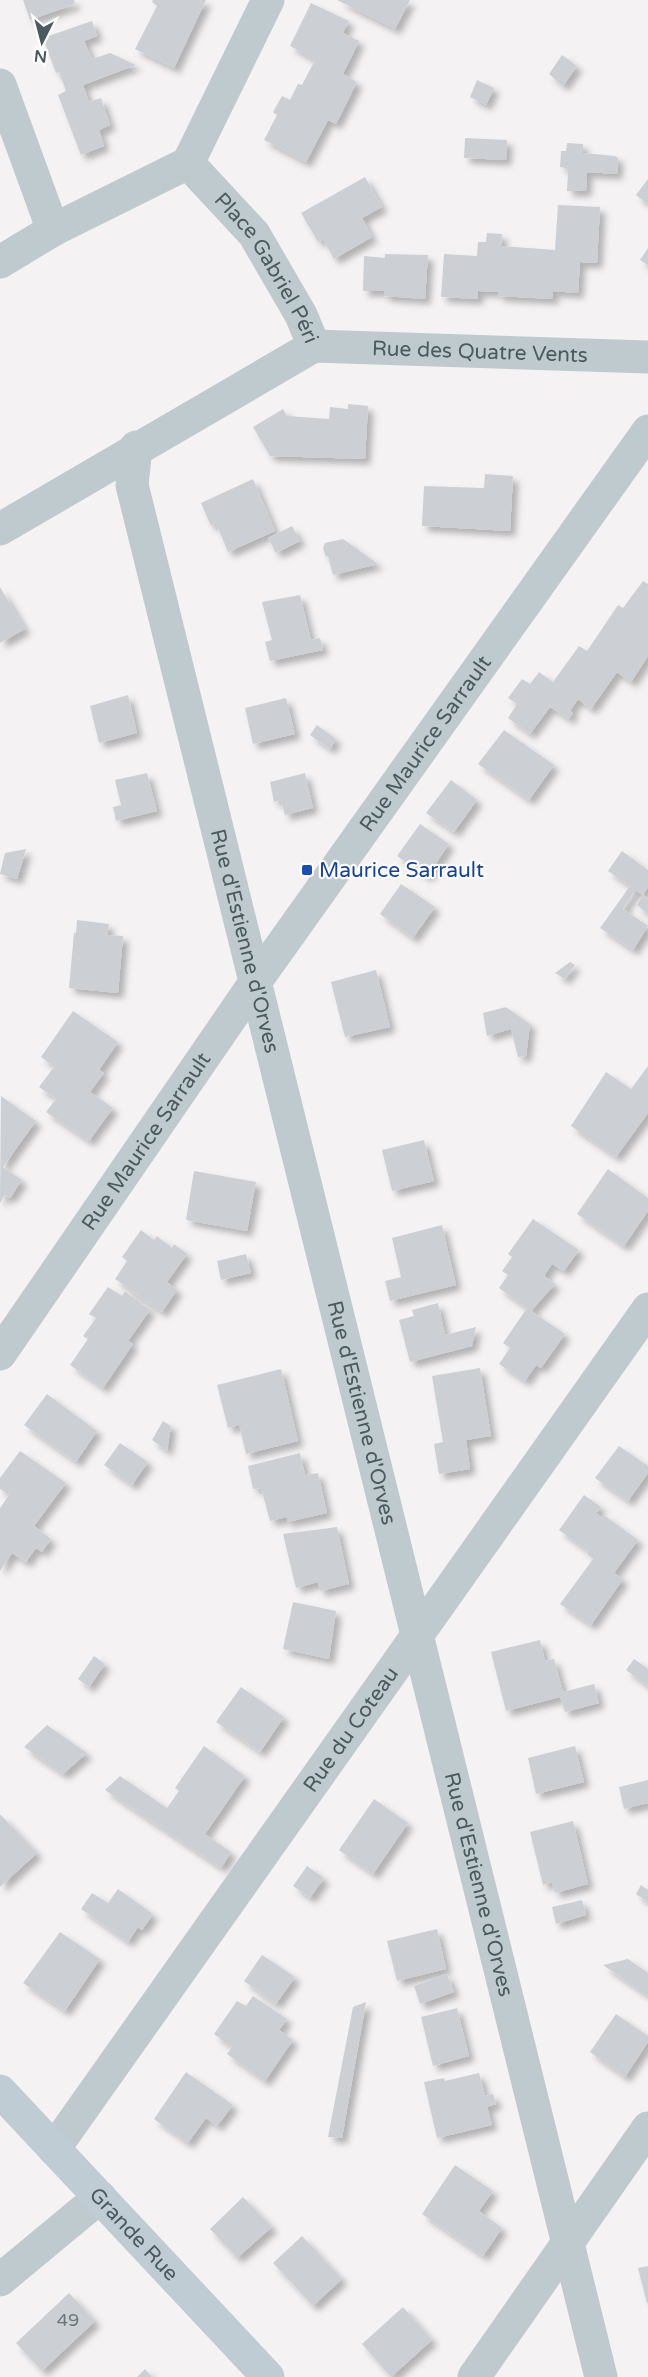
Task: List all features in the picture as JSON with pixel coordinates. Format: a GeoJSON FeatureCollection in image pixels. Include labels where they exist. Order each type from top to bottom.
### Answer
{"type":"FeatureCollection","features":[{"type":"Feature","properties":{"kind":"main road","name":"Grande Rue"},"geometry":{"type":"LineString","coordinates":[[0,2091],[268,2377]]}},
{"type":"Feature","properties":{"kind":"street"},"geometry":{"type":"LineString","coordinates":[[0,262],[52,230],[189,163],[268,0]]}},
{"type":"Feature","properties":{"kind":"street"},"geometry":{"type":"LineString","coordinates":[[0,85],[52,230]]}},
{"type":"Feature","properties":{"kind":"street","name":"Place Gabriel Péri"},"geometry":{"type":"LineString","coordinates":[[0,529],[136,447],[314,346],[301,315],[254,234],[189,163]]}},
{"type":"Feature","properties":{"kind":"street","name":"Rue des Quatre Vents"},"geometry":{"type":"LineString","coordinates":[[314,346],[648,357]]}},
{"type":"Feature","properties":{"kind":"street","name":"Rue Maurice Sarrault"},"geometry":{"type":"LineString","coordinates":[[0,1354],[256,981],[648,431]]}},
{"type":"Feature","properties":{"kind":"street","name":"Rue d'Estienne d'Orves"},"geometry":{"type":"LineString","coordinates":[[136,447],[132,485],[601,2377]]}},
{"type":"Feature","properties":{"kind":"street","name":"Rue du Coteau"},"geometry":{"type":"LineString","coordinates":[[54,2149],[648,1309]]}},
{"type":"Feature","properties":{"kind":"street"},"geometry":{"type":"LineString","coordinates":[[474,2377],[648,2128]]}},
{"type":"Feature","properties":{"kind":"street"},"geometry":{"type":"LineString","coordinates":[[0,2280],[99,2197]]}},
{"type":"Feature","properties":{"kind":"building"},"geometry":{"type":"Polygon","coordinates":[[[23,0],[74,0],[75,4],[30,20],[23,0]]]}},
{"type":"Feature","properties":{"kind":"building"},"geometry":{"type":"Polygon","coordinates":[[[153,0],[206,0],[174,68],[135,49],[157,6],[152,2],[153,0]]]}},
{"type":"Feature","properties":{"kind":"building"},"geometry":{"type":"Polygon","coordinates":[[[337,0],[410,0],[395,29],[337,0]]]}},
{"type":"Feature","properties":{"kind":"building"},"geometry":{"type":"Polygon","coordinates":[[[311,3],[349,21],[343,33],[359,41],[343,74],[357,82],[336,124],[328,120],[306,162],[264,140],[277,115],[273,112],[282,96],[290,100],[298,84],[302,85],[315,60],[290,46],[311,3]]]}},
{"type":"Feature","properties":{"kind":"building"},"geometry":{"type":"Polygon","coordinates":[[[92,21],[97,36],[84,41],[92,59],[110,53],[136,65],[83,85],[89,102],[101,98],[110,125],[99,130],[104,146],[81,155],[58,95],[66,91],[59,72],[56,73],[43,38],[92,21]]]}},
{"type":"Feature","properties":{"kind":"building"},"geometry":{"type":"Polygon","coordinates":[[[562,55],[577,66],[563,86],[549,74],[562,55]]]}},
{"type":"Feature","properties":{"kind":"building"},"geometry":{"type":"Polygon","coordinates":[[[477,80],[494,88],[486,105],[470,97],[477,80]]]}},
{"type":"Feature","properties":{"kind":"building"},"geometry":{"type":"Polygon","coordinates":[[[465,138],[507,140],[506,160],[464,158],[465,138]]]}},
{"type":"Feature","properties":{"kind":"building"},"geometry":{"type":"Polygon","coordinates":[[[567,143],[583,144],[583,153],[615,156],[618,158],[617,174],[587,172],[586,191],[567,191],[568,173],[566,168],[560,167],[561,151],[566,151],[567,143]]]}},
{"type":"Feature","properties":{"kind":"building"},"geometry":{"type":"Polygon","coordinates":[[[365,177],[382,207],[362,218],[372,237],[334,259],[323,239],[318,242],[301,213],[365,177]]]}},
{"type":"Feature","properties":{"kind":"building"},"geometry":{"type":"Polygon","coordinates":[[[648,179],[648,204],[636,195],[648,179]]]}},
{"type":"Feature","properties":{"kind":"building"},"geometry":{"type":"Polygon","coordinates":[[[558,205],[600,207],[597,263],[580,262],[578,293],[553,291],[553,299],[498,296],[499,292],[478,291],[478,299],[441,297],[444,254],[477,256],[478,242],[486,242],[487,233],[502,234],[501,246],[555,250],[558,205]]]}},
{"type":"Feature","properties":{"kind":"building"},"geometry":{"type":"Polygon","coordinates":[[[648,248],[648,265],[640,260],[648,248]]]}},
{"type":"Feature","properties":{"kind":"building"},"geometry":{"type":"Polygon","coordinates":[[[385,254],[428,255],[425,299],[384,296],[384,291],[363,291],[364,256],[385,258],[385,254]]]}},
{"type":"Feature","properties":{"kind":"building"},"geometry":{"type":"Polygon","coordinates":[[[348,404],[368,406],[365,459],[270,456],[253,427],[283,409],[287,416],[329,419],[330,407],[348,409],[348,404]]]}},
{"type":"Feature","properties":{"kind":"building"},"geometry":{"type":"Polygon","coordinates":[[[485,474],[513,476],[510,531],[422,526],[424,486],[484,488],[485,474]]]}},
{"type":"Feature","properties":{"kind":"building"},"geometry":{"type":"Polygon","coordinates":[[[253,479],[275,531],[228,552],[216,523],[211,526],[201,503],[253,479]]]}},
{"type":"Feature","properties":{"kind":"building"},"geometry":{"type":"Polygon","coordinates":[[[292,526],[300,541],[276,553],[268,538],[292,526]]]}},
{"type":"Feature","properties":{"kind":"building"},"geometry":{"type":"Polygon","coordinates":[[[343,539],[378,564],[333,575],[328,556],[326,557],[323,548],[325,543],[343,539]]]}},
{"type":"Feature","properties":{"kind":"building"},"geometry":{"type":"Polygon","coordinates":[[[643,581],[648,584],[648,656],[631,682],[617,672],[591,709],[578,699],[570,711],[573,713],[569,719],[550,707],[530,734],[508,718],[517,704],[508,698],[522,679],[530,684],[539,672],[553,682],[579,646],[587,651],[618,605],[623,608],[643,581]]]}},
{"type":"Feature","properties":{"kind":"building"},"geometry":{"type":"Polygon","coordinates":[[[0,587],[25,629],[0,643],[0,587]]]}},
{"type":"Feature","properties":{"kind":"building"},"geometry":{"type":"Polygon","coordinates":[[[300,595],[311,640],[320,638],[323,650],[270,661],[265,642],[272,640],[262,602],[300,595]]]}},
{"type":"Feature","properties":{"kind":"building"},"geometry":{"type":"Polygon","coordinates":[[[128,695],[137,733],[99,743],[90,706],[128,695]]]}},
{"type":"Feature","properties":{"kind":"building"},"geometry":{"type":"Polygon","coordinates":[[[286,698],[295,734],[253,744],[245,708],[286,698]]]}},
{"type":"Feature","properties":{"kind":"building"},"geometry":{"type":"Polygon","coordinates":[[[317,725],[336,739],[330,749],[310,735],[317,725]]]}},
{"type":"Feature","properties":{"kind":"building"},"geometry":{"type":"Polygon","coordinates":[[[504,730],[554,765],[529,800],[478,764],[504,730]]]}},
{"type":"Feature","properties":{"kind":"building"},"geometry":{"type":"Polygon","coordinates":[[[147,773],[157,811],[116,821],[113,807],[121,805],[115,780],[147,773]]]}},
{"type":"Feature","properties":{"kind":"building"},"geometry":{"type":"Polygon","coordinates":[[[305,773],[313,808],[285,815],[281,800],[274,802],[270,782],[305,773]]]}},
{"type":"Feature","properties":{"kind":"building"},"geometry":{"type":"Polygon","coordinates":[[[451,780],[477,800],[454,832],[426,813],[451,780]]]}},
{"type":"Feature","properties":{"kind":"building"},"geometry":{"type":"Polygon","coordinates":[[[420,824],[449,844],[427,877],[397,856],[420,824]]]}},
{"type":"Feature","properties":{"kind":"building"},"geometry":{"type":"Polygon","coordinates":[[[26,849],[17,879],[0,874],[5,853],[26,849]]]}},
{"type":"Feature","properties":{"kind":"building"},"geometry":{"type":"Polygon","coordinates":[[[622,851],[648,870],[648,887],[643,895],[635,890],[623,909],[648,926],[633,950],[600,928],[630,886],[608,871],[622,851]]]}},
{"type":"Feature","properties":{"kind":"building"},"geometry":{"type":"Polygon","coordinates":[[[401,884],[435,907],[413,938],[380,914],[401,884]]]}},
{"type":"Feature","properties":{"kind":"building"},"geometry":{"type":"Polygon","coordinates":[[[643,895],[648,899],[648,914],[637,905],[643,895]]]}},
{"type":"Feature","properties":{"kind":"building"},"geometry":{"type":"Polygon","coordinates":[[[77,920],[109,924],[107,935],[123,936],[118,993],[69,988],[77,920]]]}},
{"type":"Feature","properties":{"kind":"building"},"geometry":{"type":"Polygon","coordinates":[[[570,962],[575,965],[565,979],[555,973],[570,962]]]}},
{"type":"Feature","properties":{"kind":"building"},"geometry":{"type":"Polygon","coordinates":[[[376,970],[390,1027],[345,1037],[331,982],[376,970]]]}},
{"type":"Feature","properties":{"kind":"building"},"geometry":{"type":"Polygon","coordinates":[[[506,1007],[530,1024],[526,1056],[518,1057],[511,1029],[487,1036],[483,1013],[506,1007]]]}},
{"type":"Feature","properties":{"kind":"building"},"geometry":{"type":"Polygon","coordinates":[[[73,1011],[118,1042],[99,1070],[104,1073],[90,1092],[113,1108],[89,1141],[46,1112],[56,1099],[39,1087],[54,1067],[41,1057],[73,1011]]]}},
{"type":"Feature","properties":{"kind":"building"},"geometry":{"type":"Polygon","coordinates":[[[648,1066],[648,1113],[616,1157],[571,1126],[606,1072],[631,1089],[648,1066]]]}},
{"type":"Feature","properties":{"kind":"building"},"geometry":{"type":"Polygon","coordinates":[[[1,1096],[36,1121],[3,1167],[22,1180],[10,1198],[5,1195],[0,1203],[1,1096]]]}},
{"type":"Feature","properties":{"kind":"building"},"geometry":{"type":"Polygon","coordinates":[[[424,1140],[434,1181],[392,1191],[382,1150],[424,1140]]]}},
{"type":"Feature","properties":{"kind":"building"},"geometry":{"type":"Polygon","coordinates":[[[608,1169],[648,1198],[648,1211],[624,1246],[577,1214],[608,1169]]]}},
{"type":"Feature","properties":{"kind":"building"},"geometry":{"type":"Polygon","coordinates":[[[194,1171],[256,1182],[247,1231],[186,1220],[194,1171]]]}},
{"type":"Feature","properties":{"kind":"building"},"geometry":{"type":"Polygon","coordinates":[[[533,1219],[579,1250],[564,1271],[552,1264],[544,1276],[555,1284],[531,1311],[565,1334],[541,1368],[536,1365],[525,1381],[499,1364],[510,1348],[503,1343],[527,1308],[499,1288],[508,1275],[502,1271],[512,1257],[508,1254],[533,1219]]]}},
{"type":"Feature","properties":{"kind":"building"},"geometry":{"type":"Polygon","coordinates":[[[442,1225],[456,1285],[390,1301],[385,1281],[401,1277],[392,1238],[442,1225]]]}},
{"type":"Feature","properties":{"kind":"building"},"geometry":{"type":"Polygon","coordinates":[[[141,1230],[154,1240],[157,1236],[172,1248],[174,1244],[187,1254],[167,1282],[177,1290],[162,1312],[115,1279],[127,1261],[122,1257],[141,1230]]]}},
{"type":"Feature","properties":{"kind":"building"},"geometry":{"type":"Polygon","coordinates":[[[246,1254],[251,1273],[221,1280],[217,1261],[246,1254]]]}},
{"type":"Feature","properties":{"kind":"building"},"geometry":{"type":"Polygon","coordinates":[[[108,1287],[122,1296],[125,1291],[150,1310],[128,1341],[133,1344],[103,1388],[70,1365],[88,1339],[83,1336],[96,1318],[89,1314],[108,1287]]]}},
{"type":"Feature","properties":{"kind":"building"},"geometry":{"type":"Polygon","coordinates":[[[438,1303],[445,1335],[476,1327],[472,1346],[410,1362],[399,1320],[414,1316],[412,1310],[438,1303]]]}},
{"type":"Feature","properties":{"kind":"building"},"geometry":{"type":"Polygon","coordinates":[[[480,1368],[491,1436],[466,1440],[470,1469],[439,1474],[434,1444],[443,1442],[432,1376],[480,1368]]]}},
{"type":"Feature","properties":{"kind":"building"},"geometry":{"type":"Polygon","coordinates":[[[281,1369],[298,1441],[246,1454],[239,1425],[228,1428],[217,1385],[281,1369]]]}},
{"type":"Feature","properties":{"kind":"building"},"geometry":{"type":"Polygon","coordinates":[[[47,1394],[97,1431],[76,1462],[24,1425],[47,1394]]]}},
{"type":"Feature","properties":{"kind":"building"},"geometry":{"type":"Polygon","coordinates":[[[163,1421],[171,1426],[167,1451],[152,1440],[163,1421]]]}},
{"type":"Feature","properties":{"kind":"building"},"geometry":{"type":"Polygon","coordinates":[[[120,1443],[148,1462],[132,1485],[104,1465],[120,1443]]]}},
{"type":"Feature","properties":{"kind":"building"},"geometry":{"type":"Polygon","coordinates":[[[619,1446],[648,1466],[648,1473],[628,1501],[595,1478],[619,1446]]]}},
{"type":"Feature","properties":{"kind":"building"},"geometry":{"type":"Polygon","coordinates":[[[20,1451],[66,1483],[34,1526],[51,1539],[42,1552],[36,1548],[26,1562],[12,1553],[0,1571],[0,1508],[9,1495],[0,1489],[0,1478],[20,1451]]]}},
{"type":"Feature","properties":{"kind":"building"},"geometry":{"type":"Polygon","coordinates":[[[300,1453],[305,1475],[318,1473],[327,1513],[287,1522],[287,1517],[270,1521],[261,1488],[253,1489],[248,1466],[300,1453]]]}},
{"type":"Feature","properties":{"kind":"building"},"geometry":{"type":"Polygon","coordinates":[[[584,1495],[601,1507],[596,1513],[602,1518],[604,1515],[638,1540],[614,1573],[623,1579],[591,1625],[560,1604],[593,1559],[587,1554],[588,1551],[559,1530],[584,1495]]]}},
{"type":"Feature","properties":{"kind":"building"},"geometry":{"type":"Polygon","coordinates":[[[337,1527],[349,1584],[320,1591],[318,1582],[296,1588],[283,1534],[337,1527]]]}},
{"type":"Feature","properties":{"kind":"building"},"geometry":{"type":"Polygon","coordinates":[[[293,1602],[336,1611],[329,1659],[283,1649],[293,1602]]]}},
{"type":"Feature","properties":{"kind":"building"},"geometry":{"type":"Polygon","coordinates":[[[540,1640],[545,1661],[554,1659],[563,1692],[594,1684],[599,1703],[565,1712],[560,1697],[506,1711],[491,1652],[540,1640]]]}},
{"type":"Feature","properties":{"kind":"building"},"geometry":{"type":"Polygon","coordinates":[[[94,1656],[105,1664],[89,1687],[78,1679],[94,1656]]]}},
{"type":"Feature","properties":{"kind":"building"},"geometry":{"type":"Polygon","coordinates":[[[634,1659],[648,1669],[648,1686],[626,1670],[634,1659]]]}},
{"type":"Feature","properties":{"kind":"building"},"geometry":{"type":"Polygon","coordinates":[[[241,1687],[284,1717],[260,1752],[216,1722],[241,1687]]]}},
{"type":"Feature","properties":{"kind":"building"},"geometry":{"type":"Polygon","coordinates":[[[47,1725],[87,1753],[63,1774],[24,1747],[47,1725]]]}},
{"type":"Feature","properties":{"kind":"building"},"geometry":{"type":"Polygon","coordinates":[[[204,1746],[245,1776],[205,1834],[231,1852],[221,1868],[105,1790],[120,1776],[167,1808],[179,1791],[175,1788],[204,1746]]]}},
{"type":"Feature","properties":{"kind":"building"},"geometry":{"type":"Polygon","coordinates":[[[575,1746],[584,1782],[536,1794],[528,1758],[575,1746]]]}},
{"type":"Feature","properties":{"kind":"building"},"geometry":{"type":"Polygon","coordinates":[[[648,1780],[648,1803],[624,1809],[619,1787],[648,1780]]]}},
{"type":"Feature","properties":{"kind":"building"},"geometry":{"type":"Polygon","coordinates":[[[374,1799],[408,1823],[373,1874],[339,1850],[374,1799]]]}},
{"type":"Feature","properties":{"kind":"building"},"geometry":{"type":"Polygon","coordinates":[[[0,1814],[37,1853],[0,1887],[0,1814]]]}},
{"type":"Feature","properties":{"kind":"building"},"geometry":{"type":"Polygon","coordinates":[[[573,1821],[588,1884],[555,1893],[552,1882],[543,1885],[530,1832],[573,1821]]]}},
{"type":"Feature","properties":{"kind":"building"},"geometry":{"type":"Polygon","coordinates":[[[307,1866],[324,1878],[310,1898],[293,1886],[307,1866]]]}},
{"type":"Feature","properties":{"kind":"building"},"geometry":{"type":"Polygon","coordinates":[[[641,1885],[648,1890],[648,1902],[636,1894],[641,1885]]]}},
{"type":"Feature","properties":{"kind":"building"},"geometry":{"type":"Polygon","coordinates":[[[118,1889],[153,1914],[142,1930],[138,1927],[128,1942],[81,1909],[92,1893],[108,1903],[118,1889]]]}},
{"type":"Feature","properties":{"kind":"building"},"geometry":{"type":"Polygon","coordinates":[[[582,1900],[586,1915],[556,1924],[552,1907],[582,1900]]]}},
{"type":"Feature","properties":{"kind":"building"},"geometry":{"type":"Polygon","coordinates":[[[437,1929],[446,1969],[397,1981],[387,1941],[437,1929]]]}},
{"type":"Feature","properties":{"kind":"building"},"geometry":{"type":"Polygon","coordinates":[[[60,1932],[100,1959],[65,2011],[23,1983],[60,1932]]]}},
{"type":"Feature","properties":{"kind":"building"},"geometry":{"type":"Polygon","coordinates":[[[262,1955],[295,1977],[276,2004],[244,1981],[262,1955]]]}},
{"type":"Feature","properties":{"kind":"building"},"geometry":{"type":"Polygon","coordinates":[[[628,1959],[648,1973],[648,1996],[603,1965],[628,1959]]]}},
{"type":"Feature","properties":{"kind":"building"},"geometry":{"type":"Polygon","coordinates":[[[447,1974],[454,1992],[420,2004],[414,1986],[447,1974]]]}},
{"type":"Feature","properties":{"kind":"building"},"geometry":{"type":"Polygon","coordinates":[[[253,1996],[287,2019],[279,2030],[293,2040],[265,2081],[227,2054],[232,2047],[214,2034],[237,2001],[246,2006],[253,1996]]]}},
{"type":"Feature","properties":{"kind":"building"},"geometry":{"type":"Polygon","coordinates":[[[366,2002],[342,2138],[328,2137],[353,2007],[366,2002]]]}},
{"type":"Feature","properties":{"kind":"building"},"geometry":{"type":"Polygon","coordinates":[[[457,2008],[469,2056],[433,2066],[421,2017],[457,2008]]]}},
{"type":"Feature","properties":{"kind":"building"},"geometry":{"type":"Polygon","coordinates":[[[616,2014],[648,2036],[648,2042],[625,2077],[590,2052],[616,2014]]]}},
{"type":"Feature","properties":{"kind":"building"},"geometry":{"type":"Polygon","coordinates":[[[186,2072],[233,2105],[217,2126],[206,2118],[188,2143],[154,2119],[186,2072]]]}},
{"type":"Feature","properties":{"kind":"building"},"geometry":{"type":"Polygon","coordinates":[[[479,2073],[485,2096],[493,2094],[496,2104],[487,2107],[492,2125],[437,2138],[424,2082],[444,2078],[445,2081],[479,2073]]]}},
{"type":"Feature","properties":{"kind":"building"},"geometry":{"type":"Polygon","coordinates":[[[455,2165],[493,2191],[479,2211],[502,2228],[483,2256],[422,2214],[455,2165]]]}},
{"type":"Feature","properties":{"kind":"building"},"geometry":{"type":"Polygon","coordinates":[[[243,2197],[272,2227],[237,2258],[210,2229],[243,2197]]]}},
{"type":"Feature","properties":{"kind":"building"},"geometry":{"type":"Polygon","coordinates":[[[302,2236],[342,2279],[313,2306],[273,2263],[302,2236]]]}},
{"type":"Feature","properties":{"kind":"building"},"geometry":{"type":"Polygon","coordinates":[[[648,2266],[648,2303],[647,2303],[638,2268],[648,2266]]]}},
{"type":"Feature","properties":{"kind":"building"},"geometry":{"type":"Polygon","coordinates":[[[69,2293],[95,2321],[42,2371],[16,2343],[69,2293]]]}},
{"type":"Feature","properties":{"kind":"building"},"geometry":{"type":"Polygon","coordinates":[[[403,2307],[432,2340],[391,2377],[362,2344],[403,2307]]]}},
{"type":"Feature","properties":{"kind":"building"},"geometry":{"type":"Polygon","coordinates":[[[145,2369],[152,2377],[137,2377],[145,2369]]]}},
{"type":"Feature","properties":{"kind":"place","name":"Maurice Sarrault"},"geometry":{"type":"Point","coordinates":[307,870]}}]}
